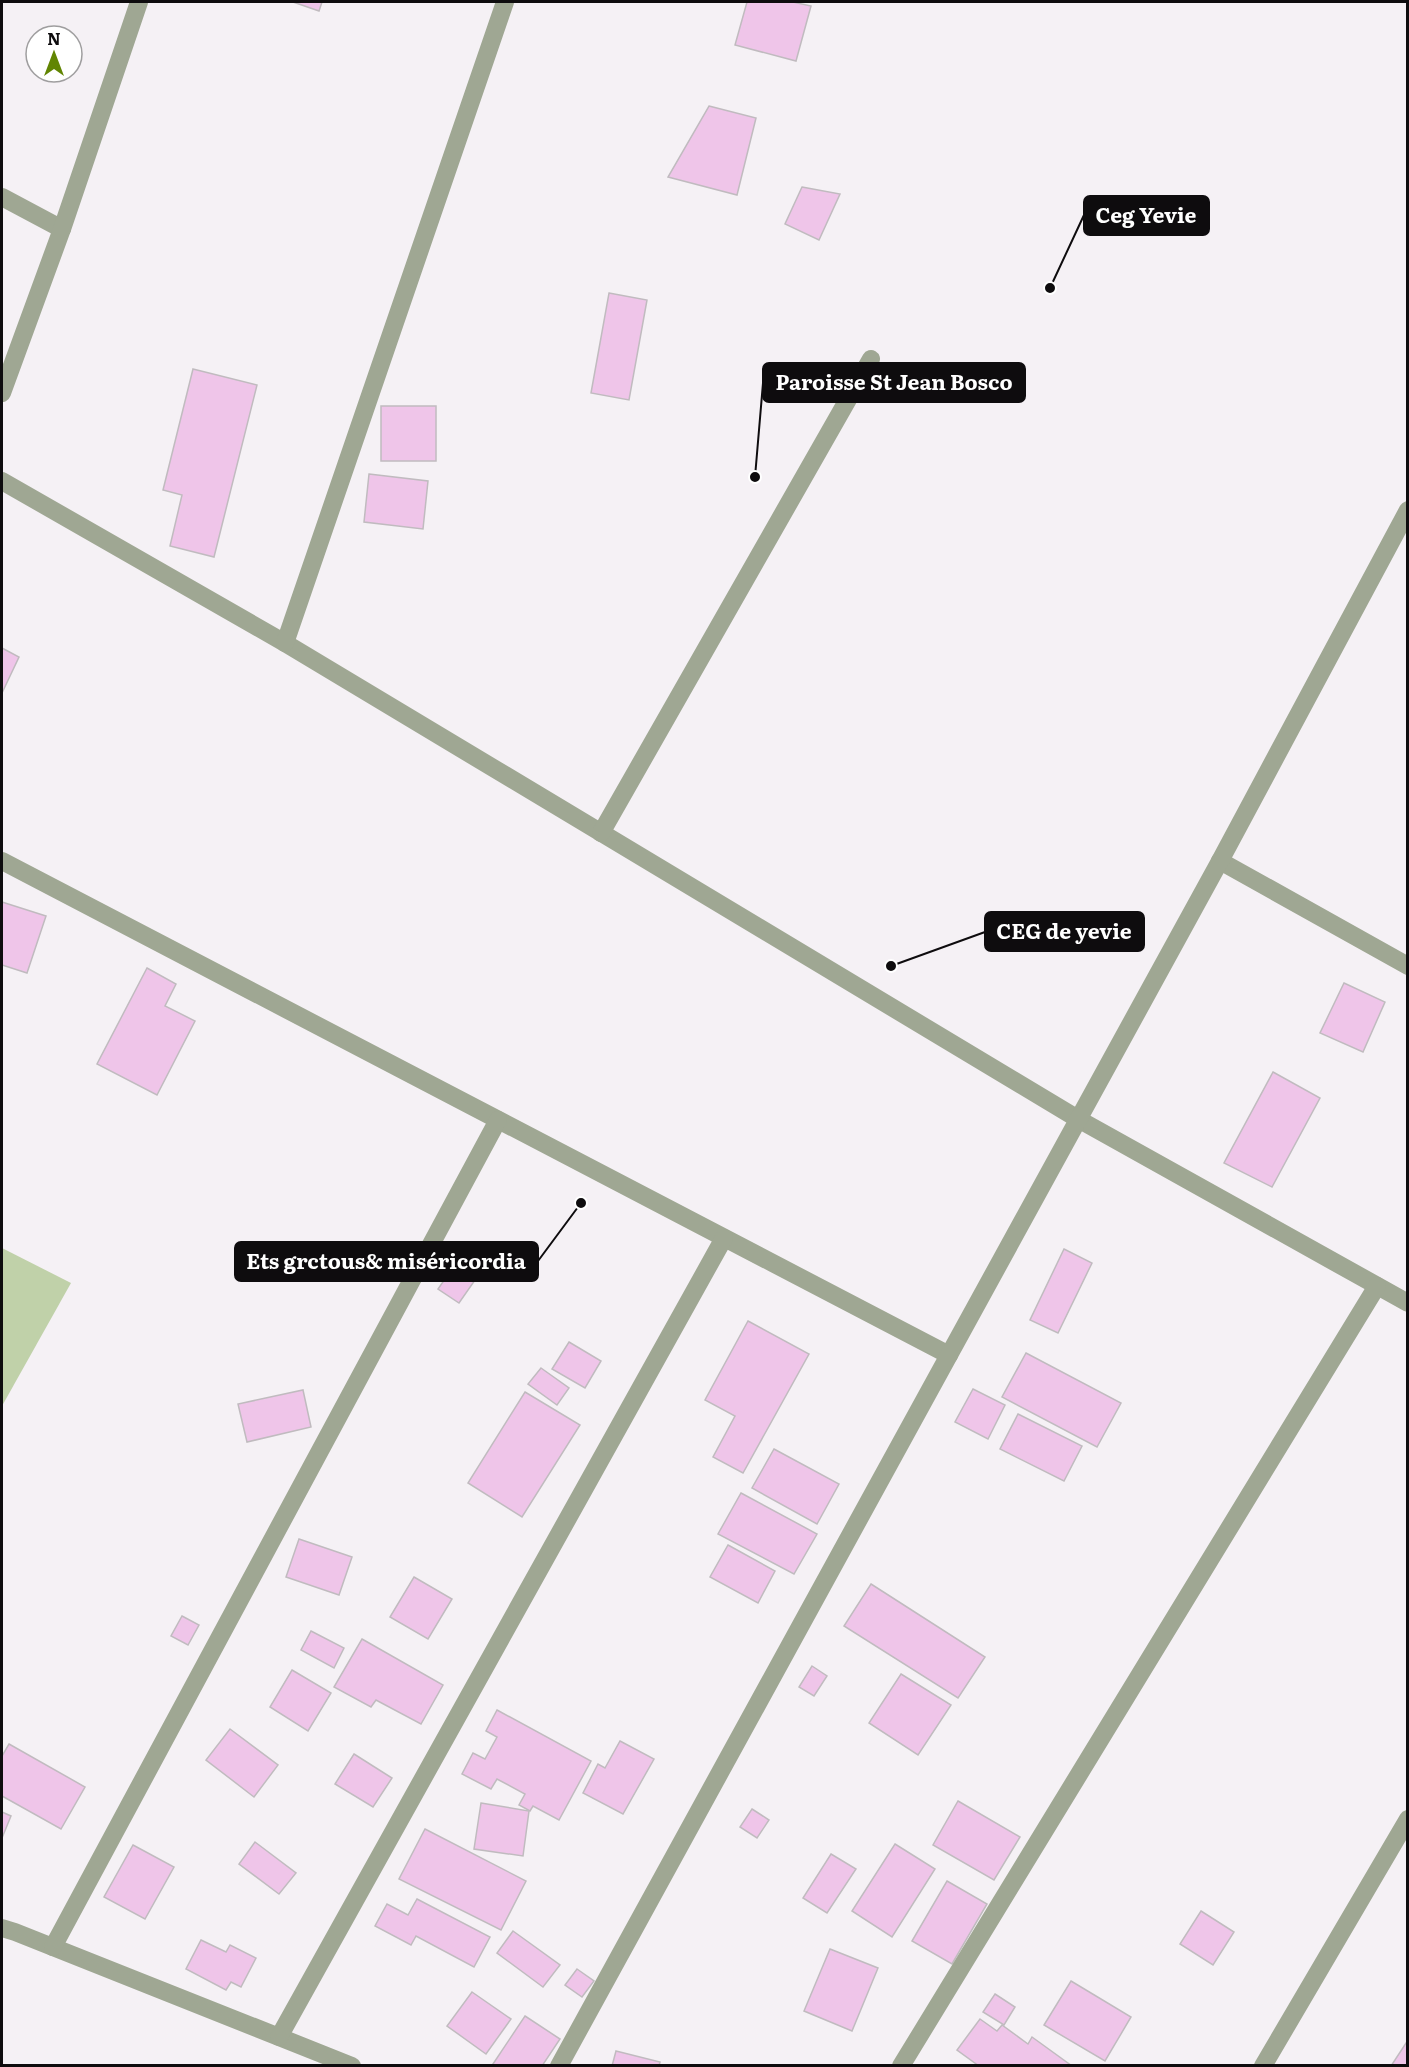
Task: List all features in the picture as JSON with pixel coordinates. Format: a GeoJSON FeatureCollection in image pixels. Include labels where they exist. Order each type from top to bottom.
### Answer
{"type":"FeatureCollection","features":[{"type":"Feature","properties":{"kind":"street"},"geometry":{"type":"LineString","coordinates":[[2,393],[62,229],[139,2]]}},
{"type":"Feature","properties":{"kind":"street"},"geometry":{"type":"LineString","coordinates":[[285,643],[505,2]]}},
{"type":"Feature","properties":{"kind":"street"},"geometry":{"type":"LineString","coordinates":[[2,197],[62,229]]}},
{"type":"Feature","properties":{"kind":"street"},"geometry":{"type":"LineString","coordinates":[[601,833],[871,359]]}},
{"type":"Feature","properties":{"kind":"street"},"geometry":{"type":"LineString","coordinates":[[2,481],[285,643],[1078,1119],[1407,1304]]}},
{"type":"Feature","properties":{"kind":"street"},"geometry":{"type":"LineString","coordinates":[[559,2066],[1220,861],[1407,510]]}},
{"type":"Feature","properties":{"kind":"street"},"geometry":{"type":"LineString","coordinates":[[2,861],[949,1355]]}},
{"type":"Feature","properties":{"kind":"street"},"geometry":{"type":"LineString","coordinates":[[1220,861],[1407,966]]}},
{"type":"Feature","properties":{"kind":"street"},"geometry":{"type":"LineString","coordinates":[[53,1947],[498,1120]]}},
{"type":"Feature","properties":{"kind":"street"},"geometry":{"type":"LineString","coordinates":[[279,2037],[724,1238]]}},
{"type":"Feature","properties":{"kind":"street"},"geometry":{"type":"LineString","coordinates":[[901,2066],[1377,1286]]}},
{"type":"Feature","properties":{"kind":"street"},"geometry":{"type":"LineString","coordinates":[[1263,2066],[1407,1819]]}},
{"type":"Feature","properties":{"kind":"street"},"geometry":{"type":"LineString","coordinates":[[2,1928],[352,2066]]}},
{"type":"Feature","properties":{"kind":"green space"},"geometry":{"type":"Polygon","coordinates":[[[2,1248],[71,1283],[2,1406],[2,1248]]]}},
{"type":"Feature","properties":{"kind":"building"},"geometry":{"type":"Polygon","coordinates":[[[293,2],[322,2],[319,11],[293,2]]]}},
{"type":"Feature","properties":{"kind":"building"},"geometry":{"type":"Polygon","coordinates":[[[747,2],[793,2],[811,6],[796,61],[735,45],[747,2]]]}},
{"type":"Feature","properties":{"kind":"building"},"geometry":{"type":"Polygon","coordinates":[[[709,106],[756,118],[737,195],[668,177],[709,106]]]}},
{"type":"Feature","properties":{"kind":"building"},"geometry":{"type":"Polygon","coordinates":[[[802,187],[840,194],[819,240],[785,224],[802,187]]]}},
{"type":"Feature","properties":{"kind":"building"},"geometry":{"type":"Polygon","coordinates":[[[609,293],[647,300],[629,400],[591,393],[609,293]]]}},
{"type":"Feature","properties":{"kind":"building"},"geometry":{"type":"Polygon","coordinates":[[[193,369],[257,385],[214,557],[170,546],[182,495],[163,490],[193,369]]]}},
{"type":"Feature","properties":{"kind":"building"},"geometry":{"type":"Polygon","coordinates":[[[381,406],[436,406],[436,461],[381,461],[381,406]]]}},
{"type":"Feature","properties":{"kind":"building"},"geometry":{"type":"Polygon","coordinates":[[[369,474],[428,481],[423,529],[364,522],[369,474]]]}},
{"type":"Feature","properties":{"kind":"building"},"geometry":{"type":"Polygon","coordinates":[[[2,648],[19,657],[2,693],[2,648]]]}},
{"type":"Feature","properties":{"kind":"building"},"geometry":{"type":"Polygon","coordinates":[[[2,902],[46,916],[27,973],[2,965],[2,902]]]}},
{"type":"Feature","properties":{"kind":"building"},"geometry":{"type":"Polygon","coordinates":[[[147,968],[176,984],[165,1006],[195,1021],[157,1095],[97,1064],[147,968]]]}},
{"type":"Feature","properties":{"kind":"building"},"geometry":{"type":"Polygon","coordinates":[[[1344,983],[1385,1002],[1363,1052],[1320,1033],[1344,983]]]}},
{"type":"Feature","properties":{"kind":"building"},"geometry":{"type":"Polygon","coordinates":[[[1273,1072],[1320,1098],[1272,1187],[1224,1163],[1273,1072]]]}},
{"type":"Feature","properties":{"kind":"building"},"geometry":{"type":"Polygon","coordinates":[[[468,1246],[489,1260],[459,1303],[438,1289],[468,1246]]]}},
{"type":"Feature","properties":{"kind":"building"},"geometry":{"type":"Polygon","coordinates":[[[1064,1249],[1092,1263],[1058,1333],[1030,1320],[1064,1249]]]}},
{"type":"Feature","properties":{"kind":"building"},"geometry":{"type":"Polygon","coordinates":[[[748,1321],[809,1354],[743,1473],[713,1457],[735,1416],[705,1400],[748,1321]]]}},
{"type":"Feature","properties":{"kind":"building"},"geometry":{"type":"Polygon","coordinates":[[[569,1342],[601,1361],[585,1388],[552,1369],[569,1342]]]}},
{"type":"Feature","properties":{"kind":"building"},"geometry":{"type":"Polygon","coordinates":[[[1026,1353],[1121,1403],[1097,1447],[1002,1397],[1026,1353]]]}},
{"type":"Feature","properties":{"kind":"building"},"geometry":{"type":"Polygon","coordinates":[[[541,1368],[569,1388],[557,1405],[528,1384],[541,1368]]]}},
{"type":"Feature","properties":{"kind":"building"},"geometry":{"type":"Polygon","coordinates":[[[973,1389],[1005,1405],[988,1439],[955,1422],[973,1389]]]}},
{"type":"Feature","properties":{"kind":"building"},"geometry":{"type":"Polygon","coordinates":[[[303,1390],[311,1427],[247,1442],[238,1404],[303,1390]]]}},
{"type":"Feature","properties":{"kind":"building"},"geometry":{"type":"Polygon","coordinates":[[[525,1392],[580,1425],[522,1517],[468,1483],[525,1392]]]}},
{"type":"Feature","properties":{"kind":"building"},"geometry":{"type":"Polygon","coordinates":[[[1018,1414],[1082,1446],[1064,1481],[1000,1449],[1018,1414]]]}},
{"type":"Feature","properties":{"kind":"building"},"geometry":{"type":"Polygon","coordinates":[[[774,1449],[839,1484],[817,1524],[752,1488],[774,1449]]]}},
{"type":"Feature","properties":{"kind":"building"},"geometry":{"type":"Polygon","coordinates":[[[741,1493],[817,1534],[794,1574],[718,1534],[741,1493]]]}},
{"type":"Feature","properties":{"kind":"building"},"geometry":{"type":"Polygon","coordinates":[[[299,1539],[352,1557],[339,1595],[286,1577],[299,1539]]]}},
{"type":"Feature","properties":{"kind":"building"},"geometry":{"type":"Polygon","coordinates":[[[728,1545],[775,1571],[758,1603],[710,1577],[728,1545]]]}},
{"type":"Feature","properties":{"kind":"building"},"geometry":{"type":"Polygon","coordinates":[[[414,1577],[452,1599],[428,1639],[390,1617],[414,1577]]]}},
{"type":"Feature","properties":{"kind":"building"},"geometry":{"type":"Polygon","coordinates":[[[871,1584],[985,1657],[958,1698],[844,1626],[871,1584]]]}},
{"type":"Feature","properties":{"kind":"building"},"geometry":{"type":"Polygon","coordinates":[[[182,1616],[199,1625],[188,1645],[171,1636],[182,1616]]]}},
{"type":"Feature","properties":{"kind":"building"},"geometry":{"type":"Polygon","coordinates":[[[311,1631],[344,1648],[334,1668],[301,1650],[311,1631]]]}},
{"type":"Feature","properties":{"kind":"building"},"geometry":{"type":"Polygon","coordinates":[[[362,1639],[443,1685],[421,1724],[376,1700],[371,1707],[334,1687],[362,1639]]]}},
{"type":"Feature","properties":{"kind":"building"},"geometry":{"type":"Polygon","coordinates":[[[812,1666],[827,1676],[814,1696],[799,1687],[812,1666]]]}},
{"type":"Feature","properties":{"kind":"building"},"geometry":{"type":"Polygon","coordinates":[[[292,1670],[331,1693],[308,1731],[270,1707],[292,1670]]]}},
{"type":"Feature","properties":{"kind":"building"},"geometry":{"type":"Polygon","coordinates":[[[901,1674],[951,1705],[918,1755],[869,1723],[901,1674]]]}},
{"type":"Feature","properties":{"kind":"building"},"geometry":{"type":"Polygon","coordinates":[[[497,1710],[591,1761],[559,1820],[533,1806],[530,1811],[519,1805],[525,1794],[497,1779],[491,1789],[462,1774],[473,1753],[485,1759],[497,1737],[486,1731],[497,1710]]]}},
{"type":"Feature","properties":{"kind":"building"},"geometry":{"type":"Polygon","coordinates":[[[230,1729],[278,1765],[254,1797],[206,1760],[230,1729]]]}},
{"type":"Feature","properties":{"kind":"building"},"geometry":{"type":"Polygon","coordinates":[[[620,1741],[654,1759],[623,1814],[583,1793],[598,1764],[605,1768],[620,1741]]]}},
{"type":"Feature","properties":{"kind":"building"},"geometry":{"type":"Polygon","coordinates":[[[9,1744],[85,1787],[61,1829],[2,1796],[2,1756],[9,1744]]]}},
{"type":"Feature","properties":{"kind":"building"},"geometry":{"type":"Polygon","coordinates":[[[354,1754],[392,1778],[373,1807],[335,1784],[354,1754]]]}},
{"type":"Feature","properties":{"kind":"building"},"geometry":{"type":"Polygon","coordinates":[[[958,1801],[1020,1837],[994,1880],[933,1845],[958,1801]]]}},
{"type":"Feature","properties":{"kind":"building"},"geometry":{"type":"Polygon","coordinates":[[[481,1803],[529,1811],[523,1856],[474,1849],[481,1803]]]}},
{"type":"Feature","properties":{"kind":"building"},"geometry":{"type":"Polygon","coordinates":[[[752,1809],[769,1820],[757,1838],[740,1827],[752,1809]]]}},
{"type":"Feature","properties":{"kind":"building"},"geometry":{"type":"Polygon","coordinates":[[[2,1812],[11,1816],[2,1838],[2,1812]]]}},
{"type":"Feature","properties":{"kind":"building"},"geometry":{"type":"Polygon","coordinates":[[[425,1829],[526,1881],[501,1930],[399,1879],[425,1829]]]}},
{"type":"Feature","properties":{"kind":"building"},"geometry":{"type":"Polygon","coordinates":[[[255,1842],[296,1873],[279,1894],[239,1864],[255,1842]]]}},
{"type":"Feature","properties":{"kind":"building"},"geometry":{"type":"Polygon","coordinates":[[[895,1844],[935,1869],[892,1937],[852,1911],[895,1844]]]}},
{"type":"Feature","properties":{"kind":"building"},"geometry":{"type":"Polygon","coordinates":[[[133,1845],[174,1867],[145,1919],[104,1897],[133,1845]]]}},
{"type":"Feature","properties":{"kind":"building"},"geometry":{"type":"Polygon","coordinates":[[[831,1854],[856,1869],[827,1913],[803,1898],[831,1854]]]}},
{"type":"Feature","properties":{"kind":"building"},"geometry":{"type":"Polygon","coordinates":[[[947,1881],[987,1904],[952,1964],[912,1941],[947,1881]]]}},
{"type":"Feature","properties":{"kind":"building"},"geometry":{"type":"Polygon","coordinates":[[[417,1899],[490,1937],[474,1967],[416,1936],[411,1945],[375,1926],[387,1904],[408,1915],[417,1899]]]}},
{"type":"Feature","properties":{"kind":"building"},"geometry":{"type":"Polygon","coordinates":[[[1201,1911],[1234,1932],[1213,1965],[1180,1944],[1201,1911]]]}},
{"type":"Feature","properties":{"kind":"building"},"geometry":{"type":"Polygon","coordinates":[[[513,1931],[560,1965],[543,1987],[497,1953],[513,1931]]]}},
{"type":"Feature","properties":{"kind":"building"},"geometry":{"type":"Polygon","coordinates":[[[201,1940],[226,1952],[230,1945],[256,1958],[241,1987],[231,1982],[226,1990],[186,1969],[201,1940]]]}},
{"type":"Feature","properties":{"kind":"building"},"geometry":{"type":"Polygon","coordinates":[[[830,1949],[878,1968],[852,2031],[804,2011],[830,1949]]]}},
{"type":"Feature","properties":{"kind":"building"},"geometry":{"type":"Polygon","coordinates":[[[577,1969],[594,1981],[582,1997],[565,1985],[577,1969]]]}},
{"type":"Feature","properties":{"kind":"building"},"geometry":{"type":"Polygon","coordinates":[[[1071,1981],[1131,2017],[1105,2061],[1044,2025],[1071,1981]]]}},
{"type":"Feature","properties":{"kind":"building"},"geometry":{"type":"Polygon","coordinates":[[[472,1992],[511,2019],[486,2054],[447,2026],[472,1992]]]}},
{"type":"Feature","properties":{"kind":"building"},"geometry":{"type":"Polygon","coordinates":[[[995,1994],[1015,2007],[1004,2025],[983,2012],[995,1994]]]}},
{"type":"Feature","properties":{"kind":"building"},"geometry":{"type":"Polygon","coordinates":[[[525,2016],[560,2039],[542,2066],[495,2066],[493,2064],[525,2016]]]}},
{"type":"Feature","properties":{"kind":"building"},"geometry":{"type":"Polygon","coordinates":[[[980,2019],[997,2031],[1002,2025],[1028,2044],[1032,2037],[1072,2066],[979,2066],[957,2050],[980,2019]]]}},
{"type":"Feature","properties":{"kind":"building"},"geometry":{"type":"Polygon","coordinates":[[[1408,2040],[1408,2066],[1391,2066],[1408,2040]]]}},
{"type":"Feature","properties":{"kind":"building"},"geometry":{"type":"Polygon","coordinates":[[[616,2051],[660,2062],[659,2066],[612,2066],[616,2051]]]}},
{"type":"Feature","properties":{"kind":"place","name":"Ceg Yevie"},"geometry":{"type":"Point","coordinates":[1050,288]}},
{"type":"Feature","properties":{"kind":"place","name":"Paroisse St Jean Bosco"},"geometry":{"type":"Point","coordinates":[755,477]}},
{"type":"Feature","properties":{"kind":"place","name":"CEG de yevie"},"geometry":{"type":"Point","coordinates":[891,966]}},
{"type":"Feature","properties":{"kind":"place","name":"Ets grctous& miséricordia"},"geometry":{"type":"Point","coordinates":[581,1203]}}]}
